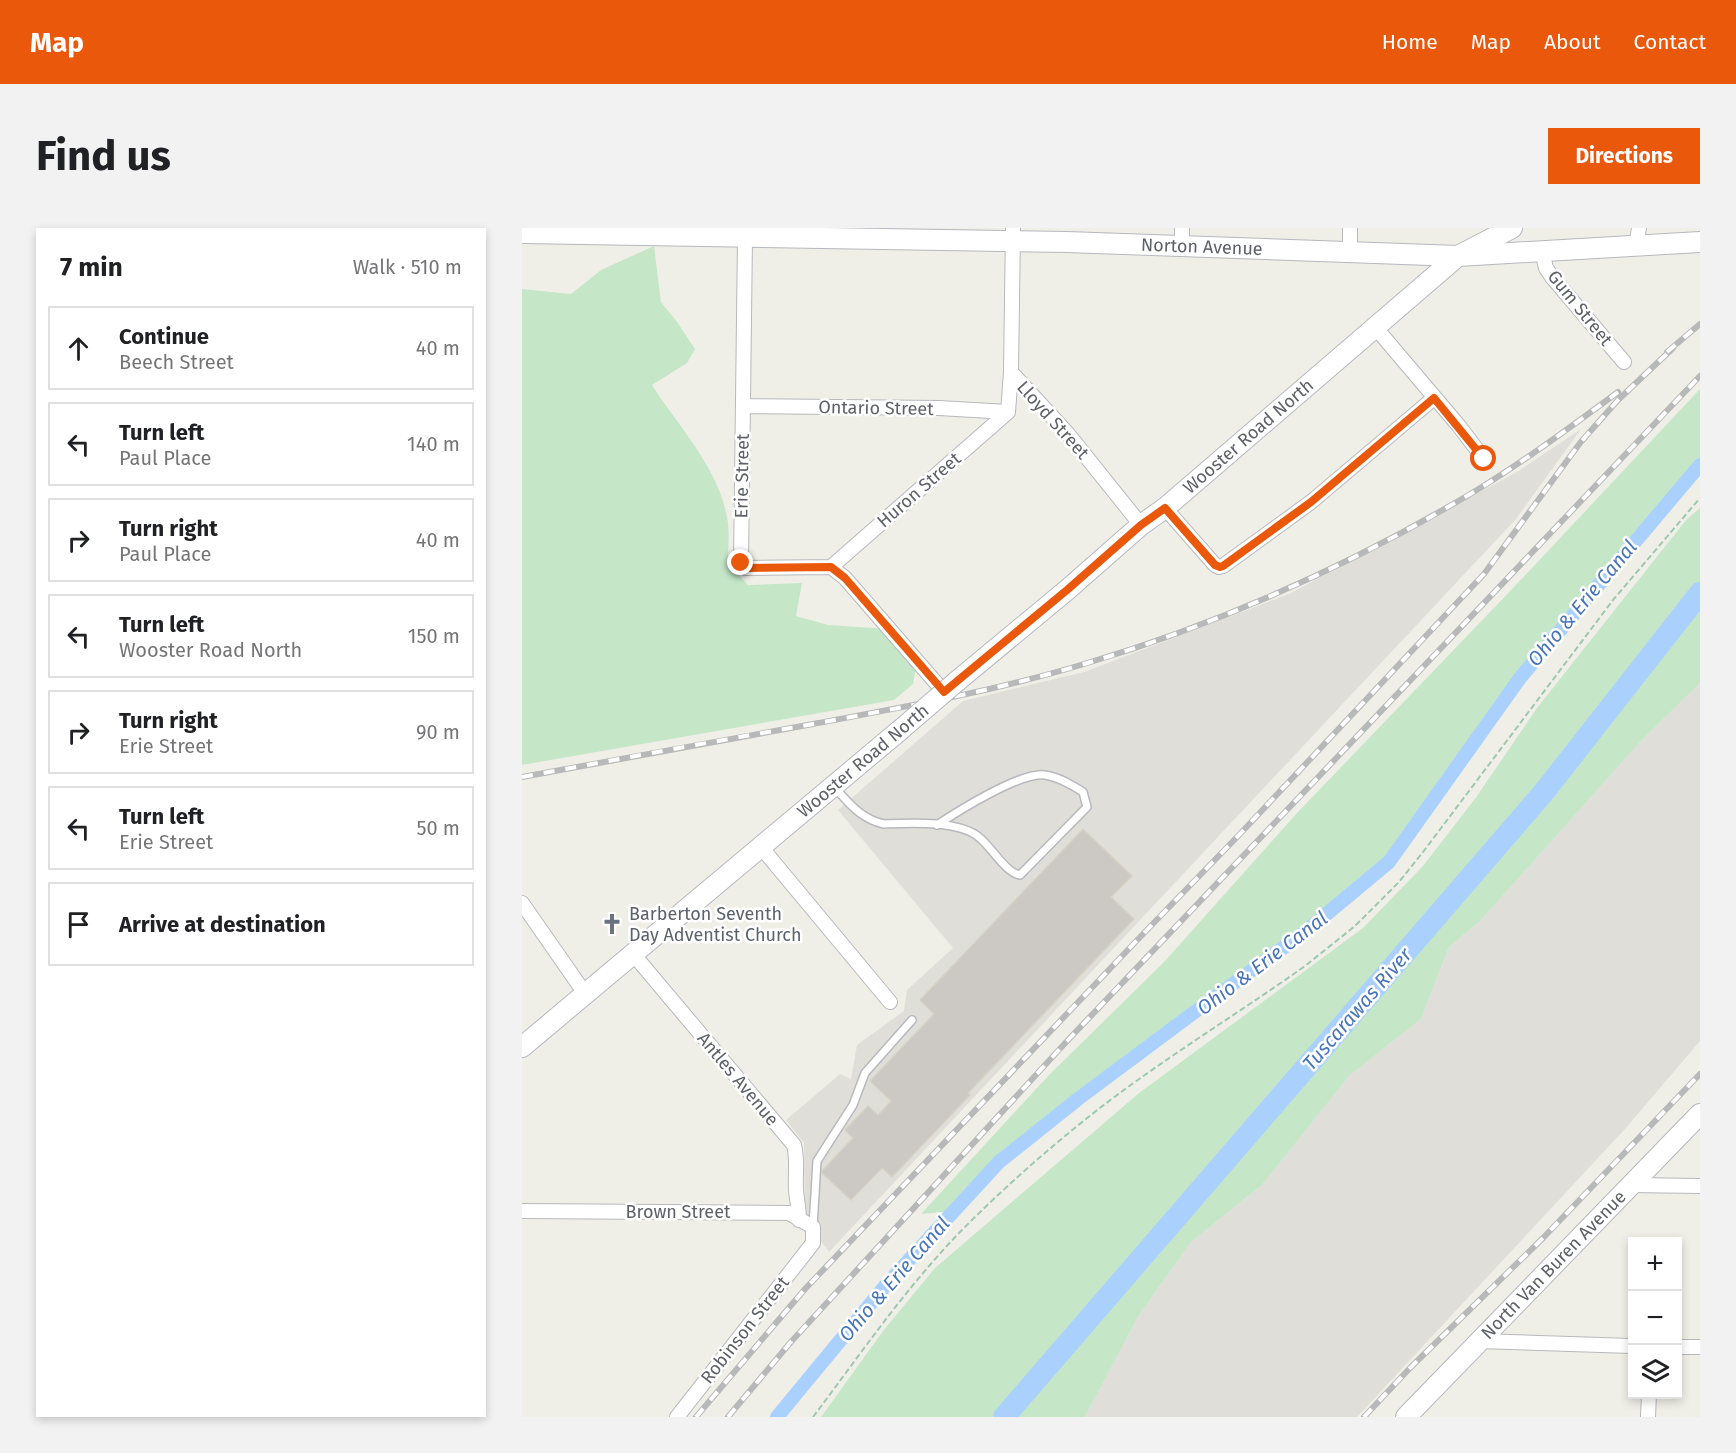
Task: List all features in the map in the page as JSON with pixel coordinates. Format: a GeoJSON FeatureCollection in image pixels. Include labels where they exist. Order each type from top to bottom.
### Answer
{"type":"FeatureCollection","features":[{"type":"Feature","properties":{"kind":"main road","name":"Wooster Road North"},"geometry":{"type":"LineString","coordinates":[[522,1047],[899,731],[946,687],[1067,590],[1141,525],[1165,508],[1458,256],[1512,228]]}},
{"type":"Feature","properties":{"kind":"main road","name":"Norton Avenue"},"geometry":{"type":"LineString","coordinates":[[522,233],[655,231],[745,237],[842,233],[1182,237],[1350,252],[1458,256],[1542,252],[1638,238],[1700,243]]}},
{"type":"Feature","properties":{"kind":"main road","name":"North Van Buren Avenue"},"geometry":{"type":"LineString","coordinates":[[1406,1417],[1700,1114]]}},
{"type":"Feature","properties":{"kind":"street"},"geometry":{"type":"LineString","coordinates":[[1350,228],[1350,252]]}},
{"type":"Feature","properties":{"kind":"street","name":"Lloyd Street"},"geometry":{"type":"LineString","coordinates":[[1013,235],[1011,372],[1068,434],[1141,525]]}},
{"type":"Feature","properties":{"kind":"street","name":"Erie Street"},"geometry":{"type":"LineString","coordinates":[[745,237],[741,563],[747,568],[831,567]]}},
{"type":"Feature","properties":{"kind":"street","name":"Gum Street"},"geometry":{"type":"LineString","coordinates":[[1542,252],[1546,268],[1552,277],[1624,362]]}},
{"type":"Feature","properties":{"kind":"street"},"geometry":{"type":"LineString","coordinates":[[1375,327],[1484,459]]}},
{"type":"Feature","properties":{"kind":"street"},"geometry":{"type":"LineString","coordinates":[[1008,412],[1011,372]]}},
{"type":"Feature","properties":{"kind":"street"},"geometry":{"type":"LineString","coordinates":[[1165,508],[1215,565],[1223,566],[1311,502],[1434,398]]}},
{"type":"Feature","properties":{"kind":"street","name":"Ontario Street"},"geometry":{"type":"LineString","coordinates":[[744,406],[939,408],[1008,412]]}},
{"type":"Feature","properties":{"kind":"street","name":"Huron Street"},"geometry":{"type":"LineString","coordinates":[[831,567],[1008,412]]}},
{"type":"Feature","properties":{"kind":"street"},"geometry":{"type":"LineString","coordinates":[[831,567],[845,578],[946,687]]}},
{"type":"Feature","properties":{"kind":"street"},"geometry":{"type":"LineString","coordinates":[[761,847],[890,1002]]}},
{"type":"Feature","properties":{"kind":"street"},"geometry":{"type":"LineString","coordinates":[[522,903],[586,995]]}},
{"type":"Feature","properties":{"kind":"street","name":"Antles Avenue"},"geometry":{"type":"LineString","coordinates":[[634,955],[794,1145],[799,1220]]}},
{"type":"Feature","properties":{"kind":"street"},"geometry":{"type":"LineString","coordinates":[[1630,1185],[1700,1186]]}},
{"type":"Feature","properties":{"kind":"street","name":"Brown Street"},"geometry":{"type":"LineString","coordinates":[[522,1211],[789,1213],[813,1227]]}},
{"type":"Feature","properties":{"kind":"street","name":"Robinson Street"},"geometry":{"type":"LineString","coordinates":[[677,1417],[813,1243],[813,1227]]}},
{"type":"Feature","properties":{"kind":"street"},"geometry":{"type":"LineString","coordinates":[[1479,1341],[1628,1346]]}},
{"type":"Feature","properties":{"kind":"street"},"geometry":{"type":"LineString","coordinates":[[1682,1347],[1700,1347]]}},
{"type":"Feature","properties":{"kind":"street"},"geometry":{"type":"LineString","coordinates":[[1648,1399],[1648,1417]]}},
{"type":"Feature","properties":{"kind":"lane"},"geometry":{"type":"LineString","coordinates":[[833,786],[863,817],[873,822],[937,825],[970,831],[980,837],[1010,870],[1020,875],[1088,807],[1083,792],[1069,783],[1045,774],[1028,775],[963,807],[937,825]]}},
{"type":"Feature","properties":{"kind":"lane"},"geometry":{"type":"LineString","coordinates":[[813,1227],[818,1161],[853,1105],[865,1073],[912,1020]]}},
{"type":"Feature","properties":{"kind":"path"},"geometry":{"type":"LineString","coordinates":[[813,1417],[922,1272],[976,1216],[1015,1180],[1096,1111],[1305,966],[1378,904],[1423,852],[1613,600],[1700,498]]}},
{"type":"Feature","properties":{"kind":"shaded area"},"geometry":{"type":"Polygon","coordinates":[[[1581,429],[1516,519],[829,1252],[805,1219],[804,1143],[786,1120],[840,1074],[851,1079],[857,1045],[904,1011],[907,990],[953,948],[838,810],[963,701],[1084,672],[1289,594],[1517,472],[1581,429]]]}},
{"type":"Feature","properties":{"kind":"shaded area"},"geometry":{"type":"Polygon","coordinates":[[[1700,683],[1700,1041],[1625,1129],[1357,1417],[1085,1417],[1139,1315],[1191,1242],[1262,1185],[1349,1076],[1421,1019],[1449,947],[1481,920],[1642,740],[1700,683]]]}},
{"type":"Feature","properties":{"kind":"green space"},"geometry":{"type":"Polygon","coordinates":[[[654,246],[661,302],[695,349],[687,363],[652,385],[696,448],[715,481],[728,522],[728,563],[748,585],[802,583],[796,616],[828,625],[889,629],[917,661],[913,684],[894,700],[522,765],[522,289],[571,294],[601,270],[654,246]]]}},
{"type":"Feature","properties":{"kind":"green space"},"geometry":{"type":"Polygon","coordinates":[[[1700,389],[1700,465],[1520,678],[1389,862],[999,1162],[954,1211],[921,1214],[1048,1076],[1165,961],[1297,813],[1700,389]]]}},
{"type":"Feature","properties":{"kind":"green space"},"geometry":{"type":"Polygon","coordinates":[[[1700,508],[1700,683],[1642,740],[1481,920],[1449,947],[1421,1019],[1349,1076],[1262,1185],[1191,1242],[1139,1315],[1085,1417],[821,1417],[883,1331],[935,1268],[1139,1093],[1363,928],[1423,866],[1477,796],[1537,708],[1686,520],[1700,508]]]}},
{"type":"Feature","properties":{"kind":"building"},"geometry":{"type":"Polygon","coordinates":[[[1083,829],[1132,876],[1111,897],[1134,919],[968,1093],[970,1095],[892,1177],[882,1168],[851,1200],[821,1172],[853,1138],[845,1130],[868,1106],[878,1115],[891,1101],[870,1081],[934,1014],[920,1000],[1083,829]]]}},
{"type":"Feature","properties":{"kind":"waterway","name":"Ohio & Erie Canal"},"geometry":{"type":"LineString","coordinates":[[777,1417],[886,1285],[999,1162],[1078,1099],[1305,932],[1389,862],[1520,678],[1700,465]]}},
{"type":"Feature","properties":{"kind":"waterway","name":"Tuscarawas River"},"geometry":{"type":"LineString","coordinates":[[1004,1417],[1544,792],[1700,593]]}},
{"type":"Feature","properties":{"kind":"railway"},"geometry":{"type":"LineString","coordinates":[[1667,352],[1700,324]]}},
{"type":"Feature","properties":{"kind":"railway"},"geometry":{"type":"LineString","coordinates":[[696,1417],[805,1289],[1238,836],[1484,574],[1580,443],[1618,400],[1673,348]]}},
{"type":"Feature","properties":{"kind":"railway"},"geometry":{"type":"LineString","coordinates":[[728,1417],[790,1343],[1068,1040],[1700,376]]}},
{"type":"Feature","properties":{"kind":"railway"},"geometry":{"type":"LineString","coordinates":[[522,777],[949,698],[1051,674],[1135,648],[1286,589],[1383,543],[1495,479],[1618,392]]}},
{"type":"Feature","properties":{"kind":"railway"},"geometry":{"type":"LineString","coordinates":[[1364,1417],[1410,1368],[1543,1238],[1700,1074]]}},
{"type":"Feature","properties":{"kind":"place","name":"Barberton Seventh Day Adventist Church"},"geometry":{"type":"Point","coordinates":[612,924]}},
{"type":"Feature","properties":{"kind":"route"},"geometry":{"type":"LineString","coordinates":[[741,563],[747,568],[831,567],[845,578],[944,692],[1141,525],[1165,508],[1215,565],[1223,566],[1311,502],[1434,398],[1484,459]]}}]}
